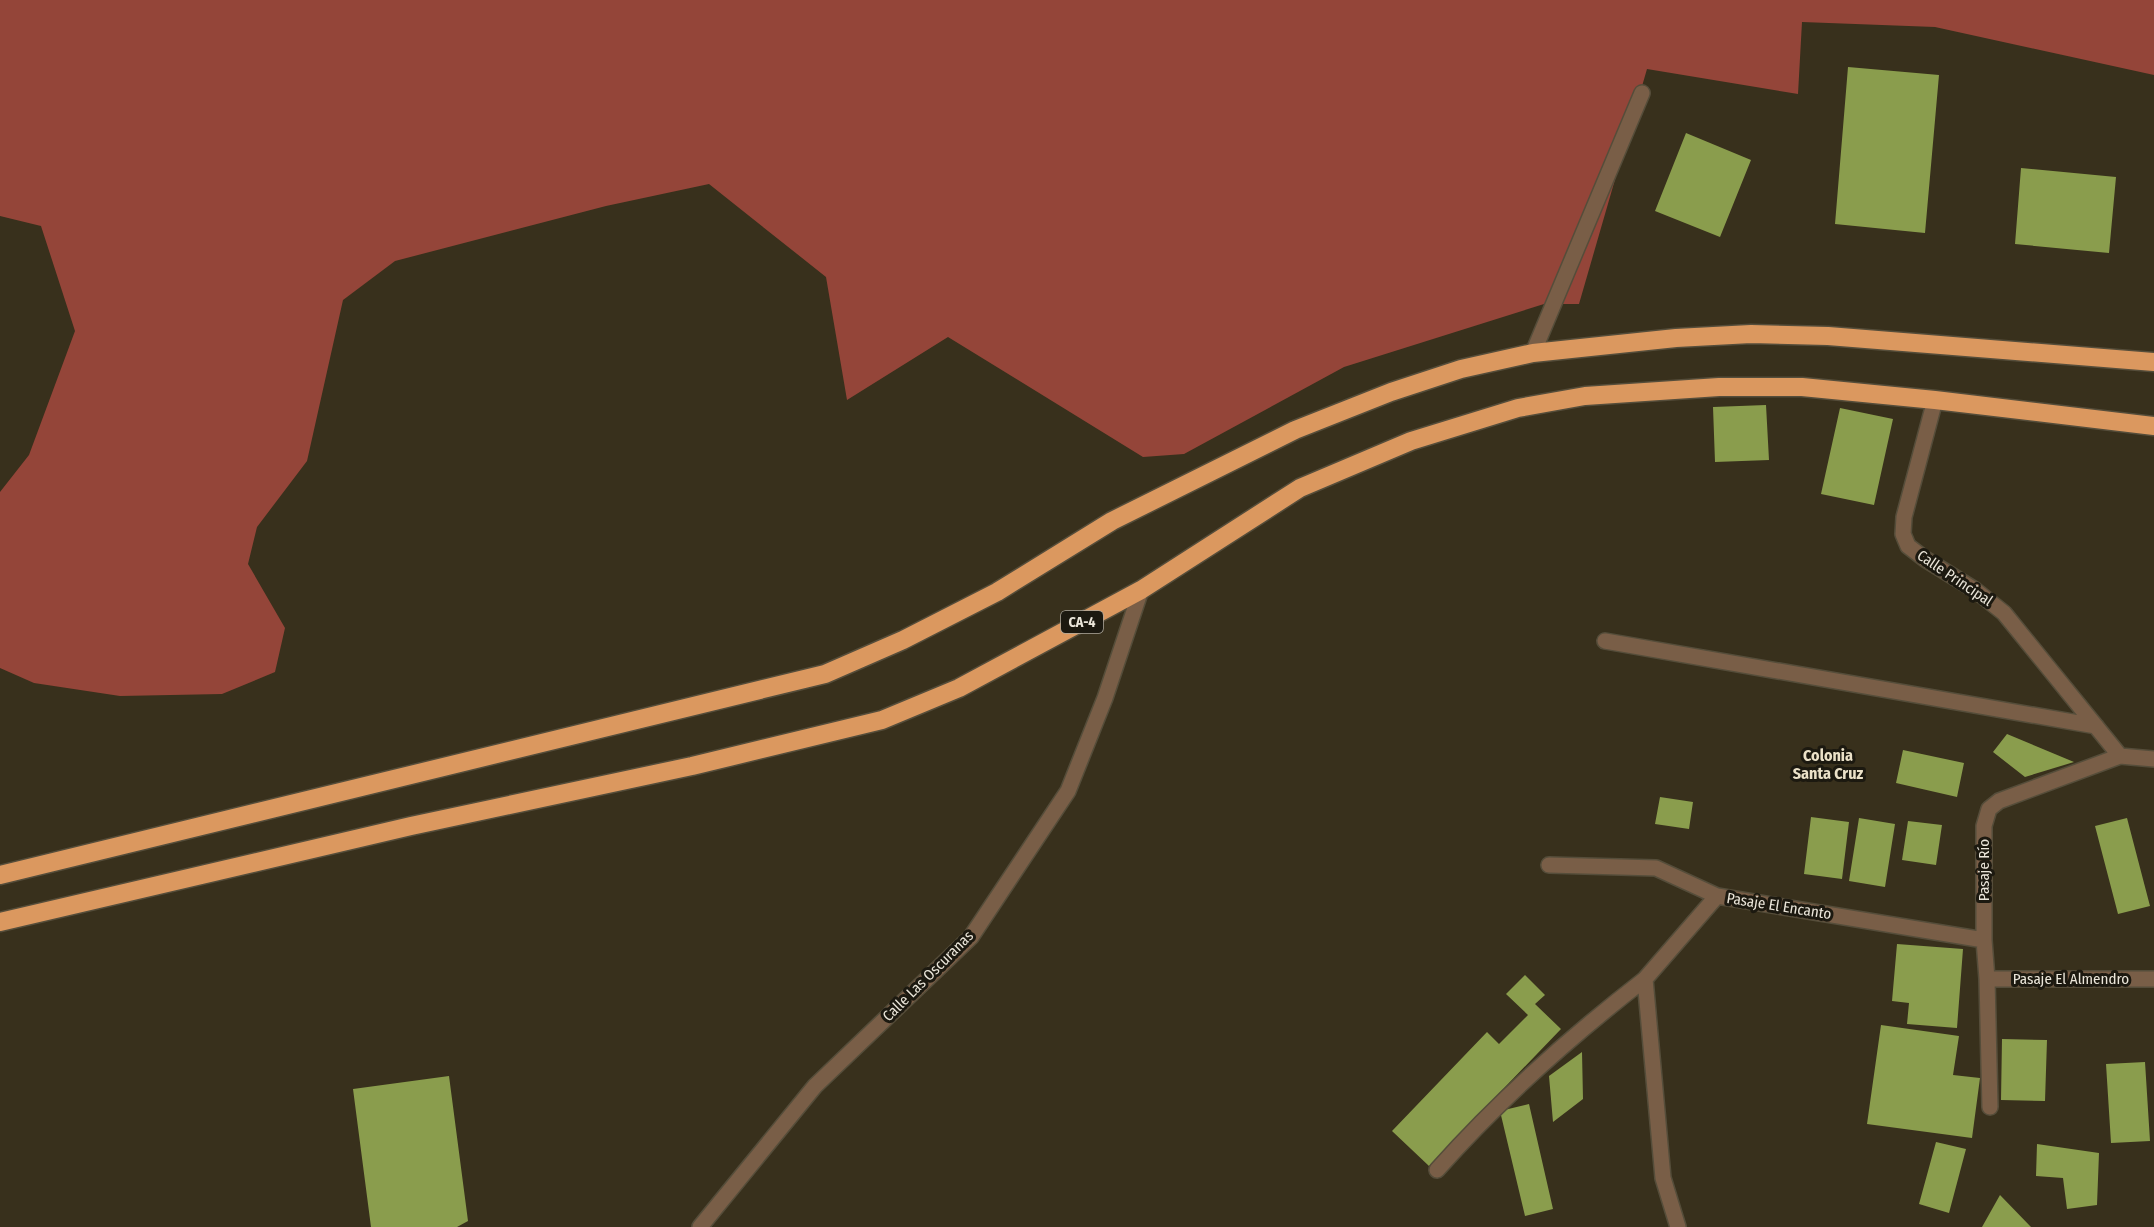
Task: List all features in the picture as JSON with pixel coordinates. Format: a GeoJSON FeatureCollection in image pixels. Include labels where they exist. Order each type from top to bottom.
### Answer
{"type":"FeatureCollection","features":[{"type":"Feature","properties":{"kind":"highway"},"geometry":{"type":"LineString","coordinates":[[0,875],[825,674],[903,640],[997,592],[1112,521],[1295,430],[1391,392],[1461,369],[1533,353],[1676,338],[1773,335],[1828,336],[2154,362]]}},
{"type":"Feature","properties":{"kind":"highway","name":"CA-4"},"geometry":{"type":"LineString","coordinates":[[0,922],[411,826],[692,766],[882,720],[959,688],[1142,590],[1300,488],[1411,441],[1518,408],[1585,396],[1719,387],[1802,387],[2154,426]]}},
{"type":"Feature","properties":{"kind":"street"},"geometry":{"type":"LineString","coordinates":[[1533,353],[1642,93]]}},
{"type":"Feature","properties":{"kind":"street","name":"Calle Principal"},"geometry":{"type":"LineString","coordinates":[[1935,400],[1904,517],[1903,534],[1908,546],[1975,590],[2004,613],[2120,756]]}},
{"type":"Feature","properties":{"kind":"street","name":"Calle Las Oscuranas"},"geometry":{"type":"LineString","coordinates":[[700,1227],[815,1086],[971,937],[1068,791],[1105,698],[1142,590]]}},
{"type":"Feature","properties":{"kind":"street"},"geometry":{"type":"LineString","coordinates":[[1605,641],[2096,726]]}},
{"type":"Feature","properties":{"kind":"street","name":"Pasaje Río"},"geometry":{"type":"LineString","coordinates":[[1990,1107],[1988,979],[1984,939],[1984,826],[1989,809],[1999,801],[2120,756],[2154,759]]}},
{"type":"Feature","properties":{"kind":"street"},"geometry":{"type":"LineString","coordinates":[[1549,865],[1656,868],[1718,896]]}},
{"type":"Feature","properties":{"kind":"street","name":"Pasaje El Encanto"},"geometry":{"type":"LineString","coordinates":[[1437,1170],[1475,1127],[1541,1064],[1587,1023],[1645,979],[1718,896],[1984,939]]}},
{"type":"Feature","properties":{"kind":"street"},"geometry":{"type":"LineString","coordinates":[[1645,979],[1663,1178],[1678,1227]]}},
{"type":"Feature","properties":{"kind":"street","name":"Pasaje El Almendro"},"geometry":{"type":"LineString","coordinates":[[1988,979],[2154,979]]}},
{"type":"Feature","properties":{"kind":"shaded area"},"geometry":{"type":"Polygon","coordinates":[[[0,0],[2154,0],[2154,75],[1935,27],[1802,22],[1798,94],[1647,69],[1579,304],[1544,304],[1344,367],[1184,454],[1143,457],[948,337],[847,400],[826,277],[709,184],[606,206],[395,261],[343,300],[307,461],[257,527],[248,564],[285,628],[275,672],[222,694],[120,696],[34,683],[0,668],[0,492],[29,455],[75,331],[41,226],[0,216],[0,0]]]}},
{"type":"Feature","properties":{"kind":"building"},"geometry":{"type":"Polygon","coordinates":[[[1848,67],[1939,75],[1925,233],[1835,224],[1848,67]]]}},
{"type":"Feature","properties":{"kind":"building"},"geometry":{"type":"Polygon","coordinates":[[[1686,133],[1751,160],[1720,237],[1655,211],[1686,133]]]}},
{"type":"Feature","properties":{"kind":"building"},"geometry":{"type":"Polygon","coordinates":[[[2021,168],[2116,177],[2109,253],[2015,244],[2021,168]]]}},
{"type":"Feature","properties":{"kind":"building"},"geometry":{"type":"Polygon","coordinates":[[[1766,405],[1769,460],[1715,462],[1713,407],[1766,405]]]}},
{"type":"Feature","properties":{"kind":"building"},"geometry":{"type":"Polygon","coordinates":[[[1840,408],[1893,419],[1874,505],[1821,494],[1840,408]]]}},
{"type":"Feature","properties":{"kind":"building"},"geometry":{"type":"Polygon","coordinates":[[[2007,734],[2074,762],[2025,777],[1993,752],[2007,734]]]}},
{"type":"Feature","properties":{"kind":"building"},"geometry":{"type":"Polygon","coordinates":[[[1903,750],[1964,763],[1957,797],[1896,783],[1903,750]]]}},
{"type":"Feature","properties":{"kind":"building"},"geometry":{"type":"Polygon","coordinates":[[[1660,797],[1693,802],[1689,829],[1655,824],[1660,797]]]}},
{"type":"Feature","properties":{"kind":"building"},"geometry":{"type":"Polygon","coordinates":[[[1811,817],[1849,822],[1842,879],[1804,874],[1811,817]]]}},
{"type":"Feature","properties":{"kind":"building"},"geometry":{"type":"Polygon","coordinates":[[[1859,818],[1895,824],[1885,887],[1849,881],[1859,818]]]}},
{"type":"Feature","properties":{"kind":"building"},"geometry":{"type":"Polygon","coordinates":[[[2127,818],[2150,906],[2118,914],[2095,826],[2127,818]]]}},
{"type":"Feature","properties":{"kind":"building"},"geometry":{"type":"Polygon","coordinates":[[[1908,821],[1942,825],[1936,865],[1902,860],[1908,821]]]}},
{"type":"Feature","properties":{"kind":"building"},"geometry":{"type":"Polygon","coordinates":[[[1897,944],[1963,949],[1957,1028],[1907,1024],[1909,1003],[1892,1001],[1897,944]]]}},
{"type":"Feature","properties":{"kind":"building"},"geometry":{"type":"Polygon","coordinates":[[[1525,975],[1545,995],[1535,1004],[1561,1029],[1429,1166],[1392,1131],[1487,1032],[1499,1044],[1528,1015],[1506,994],[1525,975]]]}},
{"type":"Feature","properties":{"kind":"building"},"geometry":{"type":"Polygon","coordinates":[[[1881,1025],[1959,1036],[1953,1075],[1980,1078],[1972,1138],[1867,1124],[1881,1025]]]}},
{"type":"Feature","properties":{"kind":"building"},"geometry":{"type":"Polygon","coordinates":[[[2002,1039],[2047,1040],[2045,1101],[2001,1100],[2002,1039]]]}},
{"type":"Feature","properties":{"kind":"building"},"geometry":{"type":"Polygon","coordinates":[[[1582,1052],[1583,1099],[1553,1122],[1549,1076],[1582,1052]]]}},
{"type":"Feature","properties":{"kind":"building"},"geometry":{"type":"Polygon","coordinates":[[[2145,1062],[2150,1141],[2111,1143],[2106,1064],[2145,1062]]]}},
{"type":"Feature","properties":{"kind":"building"},"geometry":{"type":"Polygon","coordinates":[[[449,1076],[468,1221],[457,1227],[371,1227],[353,1089],[449,1076]]]}},
{"type":"Feature","properties":{"kind":"building"},"geometry":{"type":"Polygon","coordinates":[[[1529,1104],[1553,1209],[1525,1216],[1500,1111],[1529,1104]]]}},
{"type":"Feature","properties":{"kind":"building"},"geometry":{"type":"Polygon","coordinates":[[[1936,1142],[1966,1149],[1949,1213],[1919,1204],[1936,1142]]]}},
{"type":"Feature","properties":{"kind":"building"},"geometry":{"type":"Polygon","coordinates":[[[2037,1144],[2099,1153],[2097,1205],[2067,1209],[2063,1178],[2036,1176],[2037,1144]]]}},
{"type":"Feature","properties":{"kind":"building"},"geometry":{"type":"Polygon","coordinates":[[[2000,1195],[2031,1227],[1982,1227],[2000,1195]]]}},
{"type":"Feature","properties":{"kind":"district","name":"Colonia Santa Cruz"},"geometry":{"type":"Point","coordinates":[1828,764]}}]}
